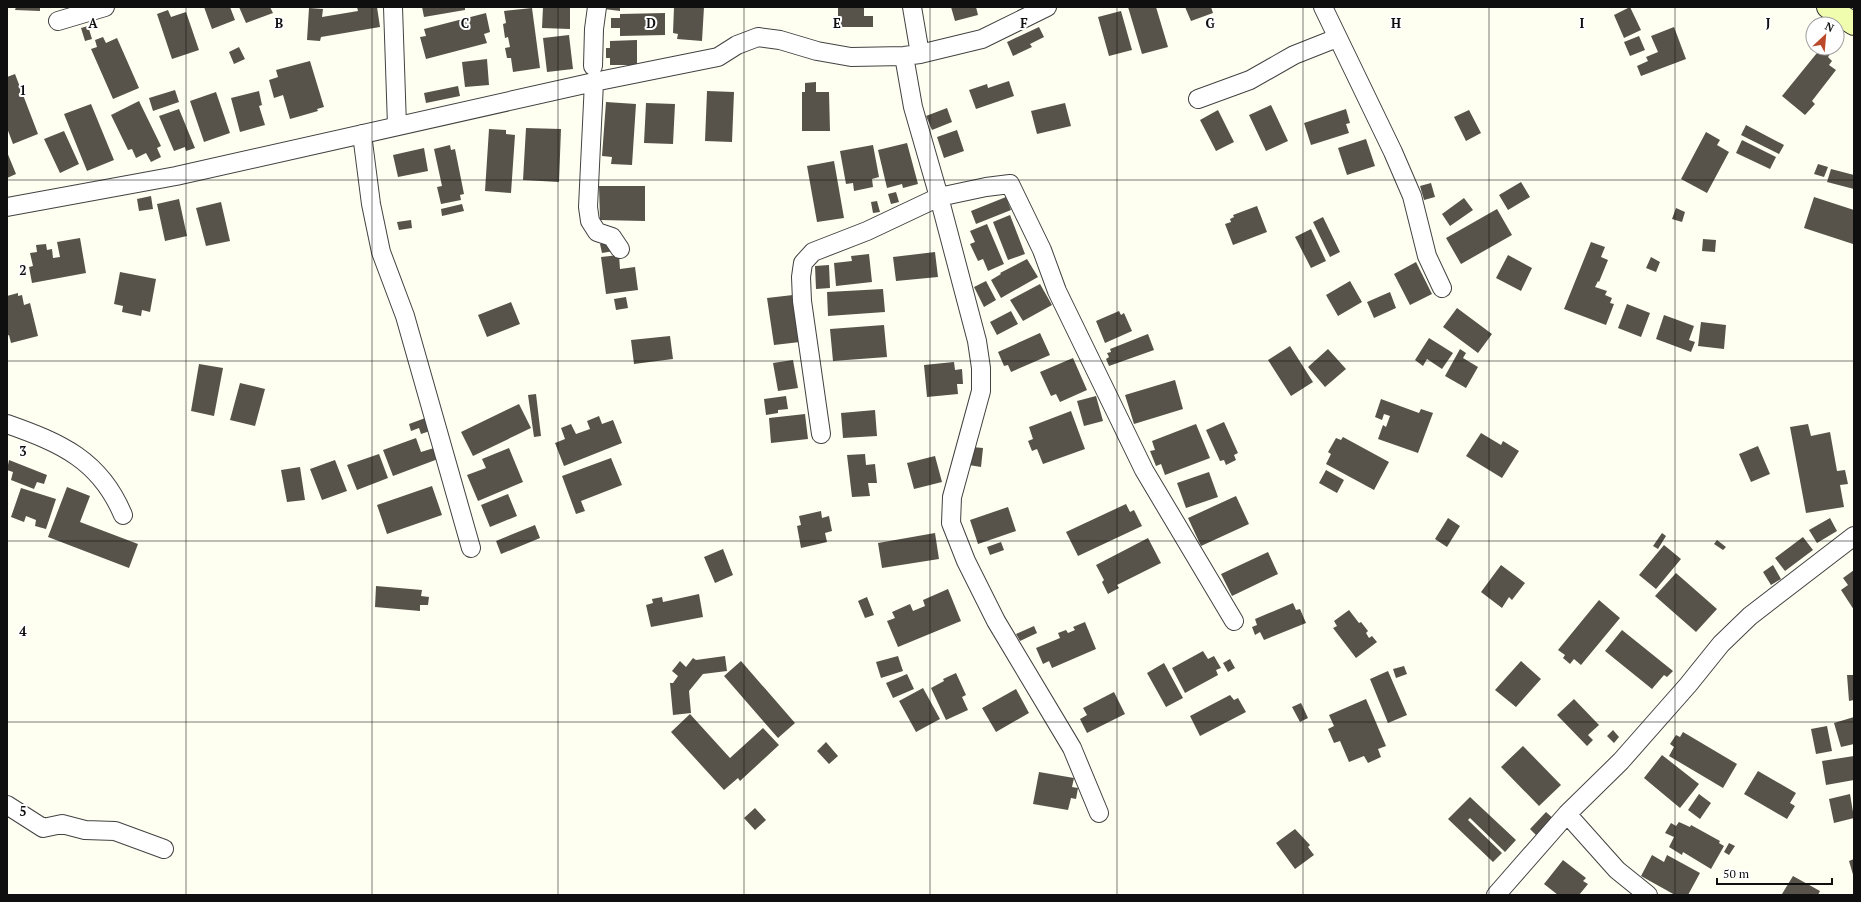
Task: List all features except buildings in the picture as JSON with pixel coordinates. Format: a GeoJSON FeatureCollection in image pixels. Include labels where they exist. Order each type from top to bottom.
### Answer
{"type":"FeatureCollection","features":[{"type":"Feature","properties":{"kind":"street"},"geometry":{"type":"LineString","coordinates":[[58,21],[105,7]]}},
{"type":"Feature","properties":{"kind":"street"},"geometry":{"type":"LineString","coordinates":[[393,7],[397,126]]}},
{"type":"Feature","properties":{"kind":"street"},"geometry":{"type":"LineString","coordinates":[[597,7],[594,29],[594,74],[589,174],[590,221],[597,232],[612,237],[620,249]]}},
{"type":"Feature","properties":{"kind":"street"},"geometry":{"type":"LineString","coordinates":[[912,7],[913,107],[939,197],[977,341],[981,368],[981,391],[952,497],[952,523],[966,561],[996,621],[1072,748],[1099,813]]}},
{"type":"Feature","properties":{"kind":"street"},"geometry":{"type":"LineString","coordinates":[[7,207],[176,176],[362,134],[594,74],[718,57],[737,45],[758,37],[780,40],[817,51],[851,57],[912,55],[982,39],[1047,7]]}},
{"type":"Feature","properties":{"kind":"street"},"geometry":{"type":"LineString","coordinates":[[1323,7],[1412,196],[1427,256],[1442,288]]}},
{"type":"Feature","properties":{"kind":"street"},"geometry":{"type":"LineString","coordinates":[[1828,7],[1854,24]]}},
{"type":"Feature","properties":{"kind":"street"},"geometry":{"type":"LineString","coordinates":[[1198,99],[1250,80],[1294,55],[1337,38]]}},
{"type":"Feature","properties":{"kind":"street"},"geometry":{"type":"LineString","coordinates":[[362,134],[371,204],[381,252],[405,316],[470,548]]}},
{"type":"Feature","properties":{"kind":"street"},"geometry":{"type":"LineString","coordinates":[[821,434],[813,366],[802,301],[800,277],[803,263],[813,252],[867,231],[939,197],[986,187],[1010,184],[1042,250],[1056,291],[1144,470],[1234,621]]}},
{"type":"Feature","properties":{"kind":"street"},"geometry":{"type":"LineString","coordinates":[[7,424],[48,440],[76,455],[102,478],[115,496],[123,515]]}},
{"type":"Feature","properties":{"kind":"street"},"geometry":{"type":"LineString","coordinates":[[1496,895],[1567,814],[1621,761],[1688,685],[1721,644],[1750,616],[1854,536]]}},
{"type":"Feature","properties":{"kind":"street"},"geometry":{"type":"LineString","coordinates":[[7,805],[43,828],[62,824],[85,830],[115,831],[164,849]]}},
{"type":"Feature","properties":{"kind":"street"},"geometry":{"type":"LineString","coordinates":[[1567,814],[1617,870],[1648,895]]}}]}
